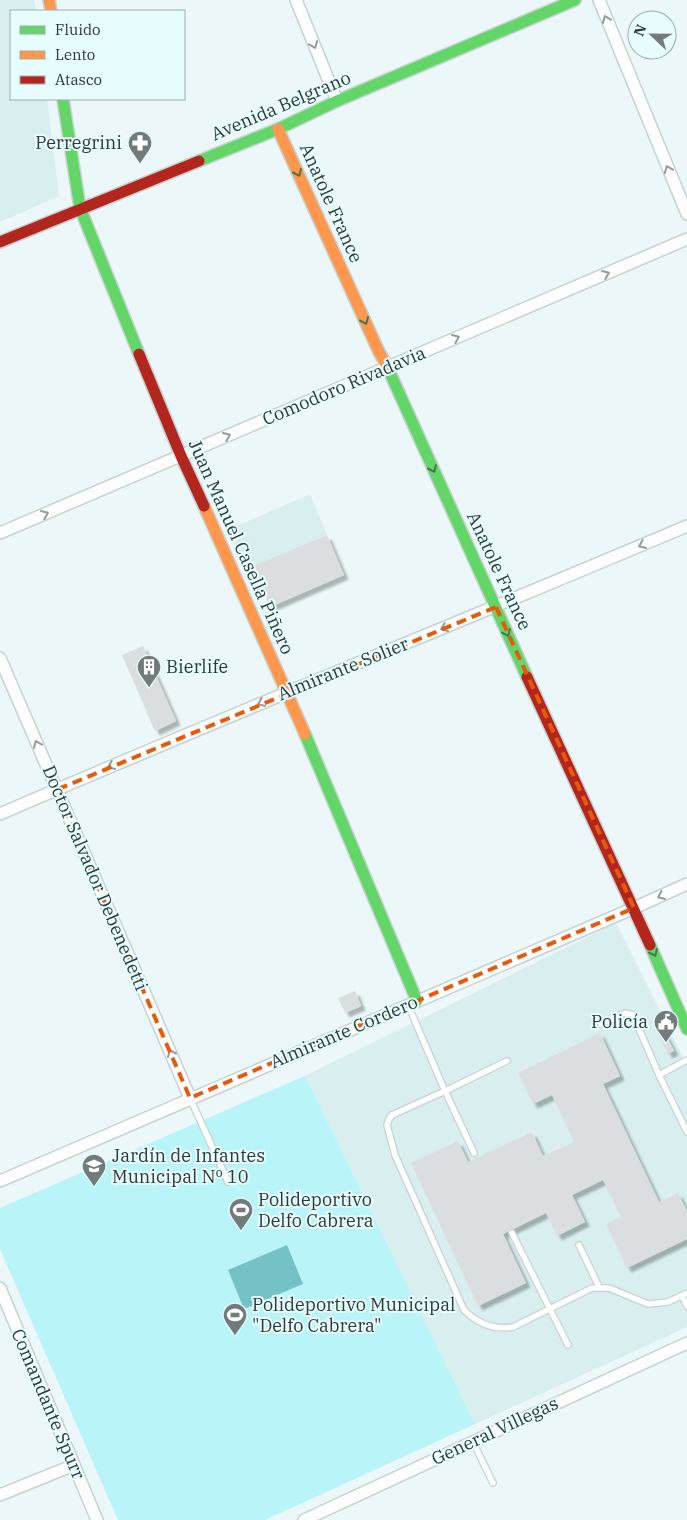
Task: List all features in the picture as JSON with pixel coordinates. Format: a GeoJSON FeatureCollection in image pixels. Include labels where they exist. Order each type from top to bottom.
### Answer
{"type":"FeatureCollection","features":[{"type":"Feature","properties":{"kind":"street"},"geometry":{"type":"LineString","coordinates":[[296,0],[337,102]]}},
{"type":"Feature","properties":{"kind":"street","name":"Avenida Belgrano"},"geometry":{"type":"LineString","coordinates":[[0,242],[278,129],[575,0]]}},
{"type":"Feature","properties":{"kind":"street"},"geometry":{"type":"LineString","coordinates":[[599,0],[687,214]]}},
{"type":"Feature","properties":{"kind":"street","name":"Juan Manuel Casella Piñero"},"geometry":{"type":"LineString","coordinates":[[63,100],[80,208],[181,456],[287,692],[413,1003]]}},
{"type":"Feature","properties":{"kind":"street","name":"Anatole France"},"geometry":{"type":"LineString","coordinates":[[278,129],[634,908],[687,1029]]}},
{"type":"Feature","properties":{"kind":"street","name":"Comodoro Rivadavia"},"geometry":{"type":"LineString","coordinates":[[0,533],[687,238]]}},
{"type":"Feature","properties":{"kind":"street","name":"Almirante Solier"},"geometry":{"type":"LineString","coordinates":[[0,814],[287,692],[496,607],[687,526]]}},
{"type":"Feature","properties":{"kind":"street","name":"Doctor Salvador Debenedetti"},"geometry":{"type":"LineString","coordinates":[[0,658],[190,1098]]}},
{"type":"Feature","properties":{"kind":"street","name":"Almirante Cordero"},"geometry":{"type":"LineString","coordinates":[[0,1181],[687,884]]}},
{"type":"Feature","properties":{"kind":"street","name":"Comandante Spurr"},"geometry":{"type":"LineString","coordinates":[[0,1288],[97,1520]]}},
{"type":"Feature","properties":{"kind":"street","name":"General Villegas"},"geometry":{"type":"LineString","coordinates":[[304,1520],[687,1343]]}},
{"type":"Feature","properties":{"kind":"street"},"geometry":{"type":"LineString","coordinates":[[0,1496],[74,1465]]}},
{"type":"Feature","properties":{"kind":"lane"},"geometry":{"type":"LineString","coordinates":[[413,1003],[445,1092],[474,1153]]}},
{"type":"Feature","properties":{"kind":"lane"},"geometry":{"type":"LineString","coordinates":[[601,1024],[625,1013],[633,1015],[659,1075],[687,1132]]}},
{"type":"Feature","properties":{"kind":"lane"},"geometry":{"type":"LineString","coordinates":[[659,1075],[687,1060]]}},
{"type":"Feature","properties":{"kind":"lane"},"geometry":{"type":"LineString","coordinates":[[507,1061],[445,1092],[392,1115],[387,1126],[395,1155],[460,1304],[471,1317],[480,1322],[503,1329],[513,1327],[592,1288],[609,1288],[648,1304],[668,1302],[684,1294],[687,1306]]}},
{"type":"Feature","properties":{"kind":"lane"},"geometry":{"type":"LineString","coordinates":[[190,1098],[228,1182]]}},
{"type":"Feature","properties":{"kind":"lane"},"geometry":{"type":"LineString","coordinates":[[512,1233],[568,1345]]}},
{"type":"Feature","properties":{"kind":"lane"},"geometry":{"type":"LineString","coordinates":[[579,1245],[600,1287]]}},
{"type":"Feature","properties":{"kind":"lane"},"geometry":{"type":"LineString","coordinates":[[474,1442],[493,1483]]}},
{"type":"Feature","properties":{"kind":"highlighted area"},"geometry":{"type":"Polygon","coordinates":[[[496,607],[634,908],[190,1098],[56,790],[496,607]]]}},
{"type":"Feature","properties":{"kind":"shaded area"},"geometry":{"type":"Polygon","coordinates":[[[0,0],[34,0],[36,10],[10,10],[10,100],[47,100],[59,196],[0,222],[0,0]]]}},
{"type":"Feature","properties":{"kind":"shaded area"},"geometry":{"type":"Polygon","coordinates":[[[310,494],[327,535],[246,570],[228,530],[310,494]]]}},
{"type":"Feature","properties":{"kind":"shaded area"},"geometry":{"type":"Polygon","coordinates":[[[616,923],[687,1065],[687,1327],[475,1424],[305,1076],[616,923]]]}},
{"type":"Feature","properties":{"kind":"shaded area","name":"Polideportivo Municipal \"Delfo Cabrera\""},"geometry":{"type":"Polygon","coordinates":[[[305,1076],[475,1424],[265,1520],[118,1520],[0,1249],[0,1208],[305,1076]]]}},
{"type":"Feature","properties":{"kind":"shaded area"},"geometry":{"type":"Polygon","coordinates":[[[287,1245],[303,1284],[244,1309],[228,1270],[287,1245]]]}},
{"type":"Feature","properties":{"kind":"building"},"geometry":{"type":"Polygon","coordinates":[[[327,535],[344,575],[270,607],[253,566],[327,535]]]}},
{"type":"Feature","properties":{"kind":"building","name":"Bierlife"},"geometry":{"type":"Polygon","coordinates":[[[143,646],[176,721],[155,731],[122,655],[143,646]]]}},
{"type":"Feature","properties":{"kind":"building"},"geometry":{"type":"Polygon","coordinates":[[[355,991],[361,1006],[345,1013],[338,998],[355,991]]]}},
{"type":"Feature","properties":{"kind":"building"},"geometry":{"type":"Polygon","coordinates":[[[600,1033],[620,1076],[603,1084],[659,1202],[678,1193],[687,1211],[687,1239],[627,1268],[606,1224],[621,1217],[603,1180],[572,1195],[585,1222],[557,1236],[546,1213],[503,1234],[526,1283],[478,1306],[411,1163],[458,1141],[468,1162],[532,1132],[543,1156],[574,1142],[552,1095],[533,1104],[518,1073],[600,1033]]]}},
{"type":"Feature","properties":{"kind":"building","name":"Policía"},"geometry":{"type":"Polygon","coordinates":[[[665,1033],[674,1051],[668,1054],[659,1036],[665,1033]]]}},
{"type":"Feature","properties":{"kind":"traffic: fast"},"geometry":{"type":"LineString","coordinates":[[199,161],[278,129],[337,101],[575,0]]}},
{"type":"Feature","properties":{"kind":"traffic: fast"},"geometry":{"type":"LineString","coordinates":[[63,100],[80,208],[139,354]]}},
{"type":"Feature","properties":{"kind":"traffic: fast"},"geometry":{"type":"LineString","coordinates":[[386,364],[527,677]]}},
{"type":"Feature","properties":{"kind":"traffic: fast"},"geometry":{"type":"LineString","coordinates":[[305,734],[417,1001]]}},
{"type":"Feature","properties":{"kind":"traffic: fast"},"geometry":{"type":"LineString","coordinates":[[650,945],[687,1029]]}},
{"type":"Feature","properties":{"kind":"traffic: slow"},"geometry":{"type":"LineString","coordinates":[[49,0],[51,10]]}},
{"type":"Feature","properties":{"kind":"traffic: slow"},"geometry":{"type":"LineString","coordinates":[[278,129],[386,364]]}},
{"type":"Feature","properties":{"kind":"traffic: slow"},"geometry":{"type":"LineString","coordinates":[[204,506],[305,734]]}},
{"type":"Feature","properties":{"kind":"traffic: jam"},"geometry":{"type":"LineString","coordinates":[[0,242],[199,161]]}},
{"type":"Feature","properties":{"kind":"traffic: jam"},"geometry":{"type":"LineString","coordinates":[[139,354],[204,506]]}},
{"type":"Feature","properties":{"kind":"traffic: jam"},"geometry":{"type":"LineString","coordinates":[[527,677],[650,945]]}},
{"type":"Feature","properties":{"kind":"place","name":"Perregrini"},"geometry":{"type":"Point","coordinates":[140,164]}},
{"type":"Feature","properties":{"kind":"place","name":"Bierlife"},"geometry":{"type":"Point","coordinates":[149,688]}},
{"type":"Feature","properties":{"kind":"place","name":"Policía"},"geometry":{"type":"Point","coordinates":[666,1043]}},
{"type":"Feature","properties":{"kind":"place","name":"Jardín de Infantes Municipal Nº 10"},"geometry":{"type":"Point","coordinates":[94,1187]}},
{"type":"Feature","properties":{"kind":"place","name":"Polideportivo Delfo Cabrera"},"geometry":{"type":"Point","coordinates":[241,1231]}},
{"type":"Feature","properties":{"kind":"place","name":"Polideportivo Municipal \"Delfo Cabrera\""},"geometry":{"type":"Point","coordinates":[235,1336]}}]}
